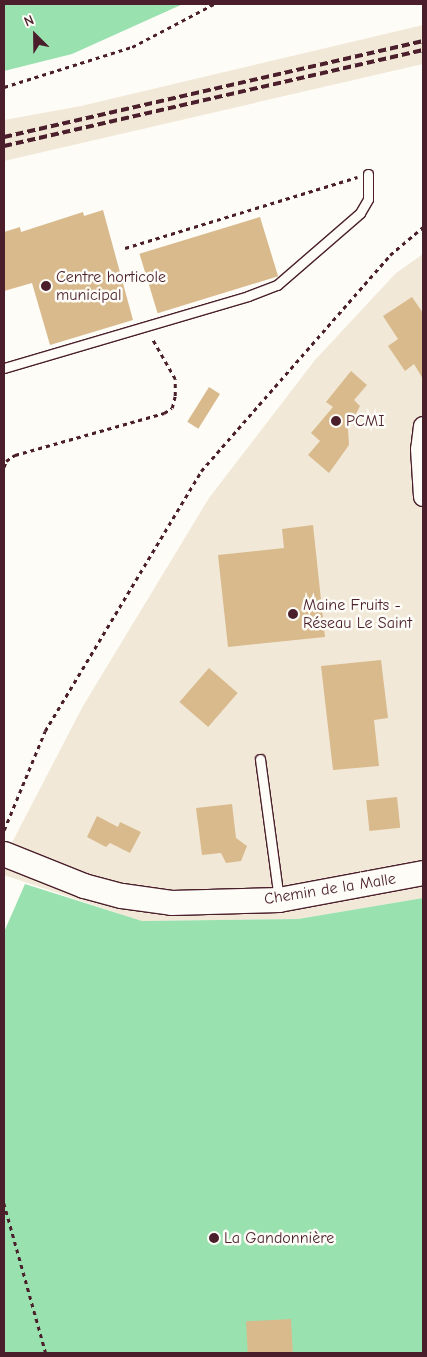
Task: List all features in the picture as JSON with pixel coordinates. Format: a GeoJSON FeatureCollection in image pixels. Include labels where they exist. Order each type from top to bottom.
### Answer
{"type":"FeatureCollection","features":[{"type":"Feature","properties":{"kind":"street"},"geometry":{"type":"LineString","coordinates":[[423,426],[420,449],[423,497]]}},
{"type":"Feature","properties":{"kind":"street","name":"Chemin de la Malle"},"geometry":{"type":"LineString","coordinates":[[7,855],[84,886],[122,896],[172,903],[279,900],[423,873]]}},
{"type":"Feature","properties":{"kind":"lane"},"geometry":{"type":"LineString","coordinates":[[4,368],[277,285],[360,213],[368,199],[368,174]]}},
{"type":"Feature","properties":{"kind":"lane"},"geometry":{"type":"LineString","coordinates":[[260,759],[279,900]]}},
{"type":"Feature","properties":{"kind":"path"},"geometry":{"type":"LineString","coordinates":[[4,87],[132,47],[214,4]]}},
{"type":"Feature","properties":{"kind":"path"},"geometry":{"type":"LineString","coordinates":[[125,248],[368,174]]}},
{"type":"Feature","properties":{"kind":"path"},"geometry":{"type":"LineString","coordinates":[[4,830],[45,731],[201,470],[390,255],[423,227]]}},
{"type":"Feature","properties":{"kind":"path"},"geometry":{"type":"LineString","coordinates":[[4,466],[6,461],[15,455],[164,414],[172,408],[176,396],[175,379],[153,345],[147,326]]}},
{"type":"Feature","properties":{"kind":"path"},"geometry":{"type":"LineString","coordinates":[[4,1203],[46,1353]]}},
{"type":"Feature","properties":{"kind":"shaded area"},"geometry":{"type":"Polygon","coordinates":[[[423,25],[423,64],[4,161],[4,120],[81,106],[423,25]]]}},
{"type":"Feature","properties":{"kind":"shaded area"},"geometry":{"type":"Polygon","coordinates":[[[423,254],[423,898],[298,919],[141,921],[4,875],[4,858],[83,706],[209,498],[315,360],[396,273],[423,254]]]}},
{"type":"Feature","properties":{"kind":"green space"},"geometry":{"type":"Polygon","coordinates":[[[4,4],[183,4],[72,54],[4,71],[4,4]]]}},
{"type":"Feature","properties":{"kind":"green space","name":"La Gandonnière"},"geometry":{"type":"Polygon","coordinates":[[[25,884],[142,921],[298,919],[423,898],[423,1353],[4,1353],[4,932],[25,884]]]}},
{"type":"Feature","properties":{"kind":"building"},"geometry":{"type":"Polygon","coordinates":[[[103,210],[133,320],[50,345],[32,283],[4,291],[4,232],[20,227],[21,232],[83,212],[84,216],[103,210]]]}},
{"type":"Feature","properties":{"kind":"building"},"geometry":{"type":"Polygon","coordinates":[[[260,217],[278,276],[158,313],[140,254],[260,217]]]}},
{"type":"Feature","properties":{"kind":"building"},"geometry":{"type":"Polygon","coordinates":[[[412,297],[423,313],[423,379],[414,364],[405,371],[388,346],[398,339],[383,316],[412,297]]]}},
{"type":"Feature","properties":{"kind":"building","name":"PCMI"},"geometry":{"type":"Polygon","coordinates":[[[351,371],[367,385],[354,400],[360,406],[348,429],[349,445],[329,473],[308,455],[320,441],[311,433],[333,407],[326,402],[351,371]]]}},
{"type":"Feature","properties":{"kind":"building"},"geometry":{"type":"Polygon","coordinates":[[[209,387],[220,394],[198,429],[187,422],[209,387]]]}},
{"type":"Feature","properties":{"kind":"building"},"geometry":{"type":"Polygon","coordinates":[[[313,525],[325,637],[228,647],[218,555],[284,548],[282,529],[313,525]]]}},
{"type":"Feature","properties":{"kind":"building"},"geometry":{"type":"Polygon","coordinates":[[[381,660],[388,718],[374,720],[379,766],[333,770],[321,666],[381,660]]]}},
{"type":"Feature","properties":{"kind":"building"},"geometry":{"type":"Polygon","coordinates":[[[209,668],[238,693],[208,727],[179,702],[209,668]]]}},
{"type":"Feature","properties":{"kind":"building"},"geometry":{"type":"Polygon","coordinates":[[[397,797],[400,828],[369,831],[366,800],[397,797]]]}},
{"type":"Feature","properties":{"kind":"building"},"geometry":{"type":"Polygon","coordinates":[[[232,804],[236,838],[247,846],[241,861],[226,863],[221,853],[202,855],[196,808],[232,804]]]}},
{"type":"Feature","properties":{"kind":"building"},"geometry":{"type":"Polygon","coordinates":[[[97,816],[118,827],[120,822],[141,832],[130,853],[110,843],[106,847],[87,837],[97,816]]]}},
{"type":"Feature","properties":{"kind":"building"},"geometry":{"type":"Polygon","coordinates":[[[291,1319],[293,1353],[248,1353],[246,1321],[291,1319]]]}},
{"type":"Feature","properties":{"kind":"railway"},"geometry":{"type":"LineString","coordinates":[[4,137],[423,41]]}},
{"type":"Feature","properties":{"kind":"railway"},"geometry":{"type":"LineString","coordinates":[[4,146],[423,50]]}},
{"type":"Feature","properties":{"kind":"place","name":"Centre horticole municipal"},"geometry":{"type":"Point","coordinates":[46,286]}},
{"type":"Feature","properties":{"kind":"place","name":"PCMI"},"geometry":{"type":"Point","coordinates":[336,421]}},
{"type":"Feature","properties":{"kind":"place","name":"Maine Fruits - Réseau Le Saint"},"geometry":{"type":"Point","coordinates":[293,614]}},
{"type":"Feature","properties":{"kind":"place","name":"La Gandonnière"},"geometry":{"type":"Point","coordinates":[214,1238]}}]}
